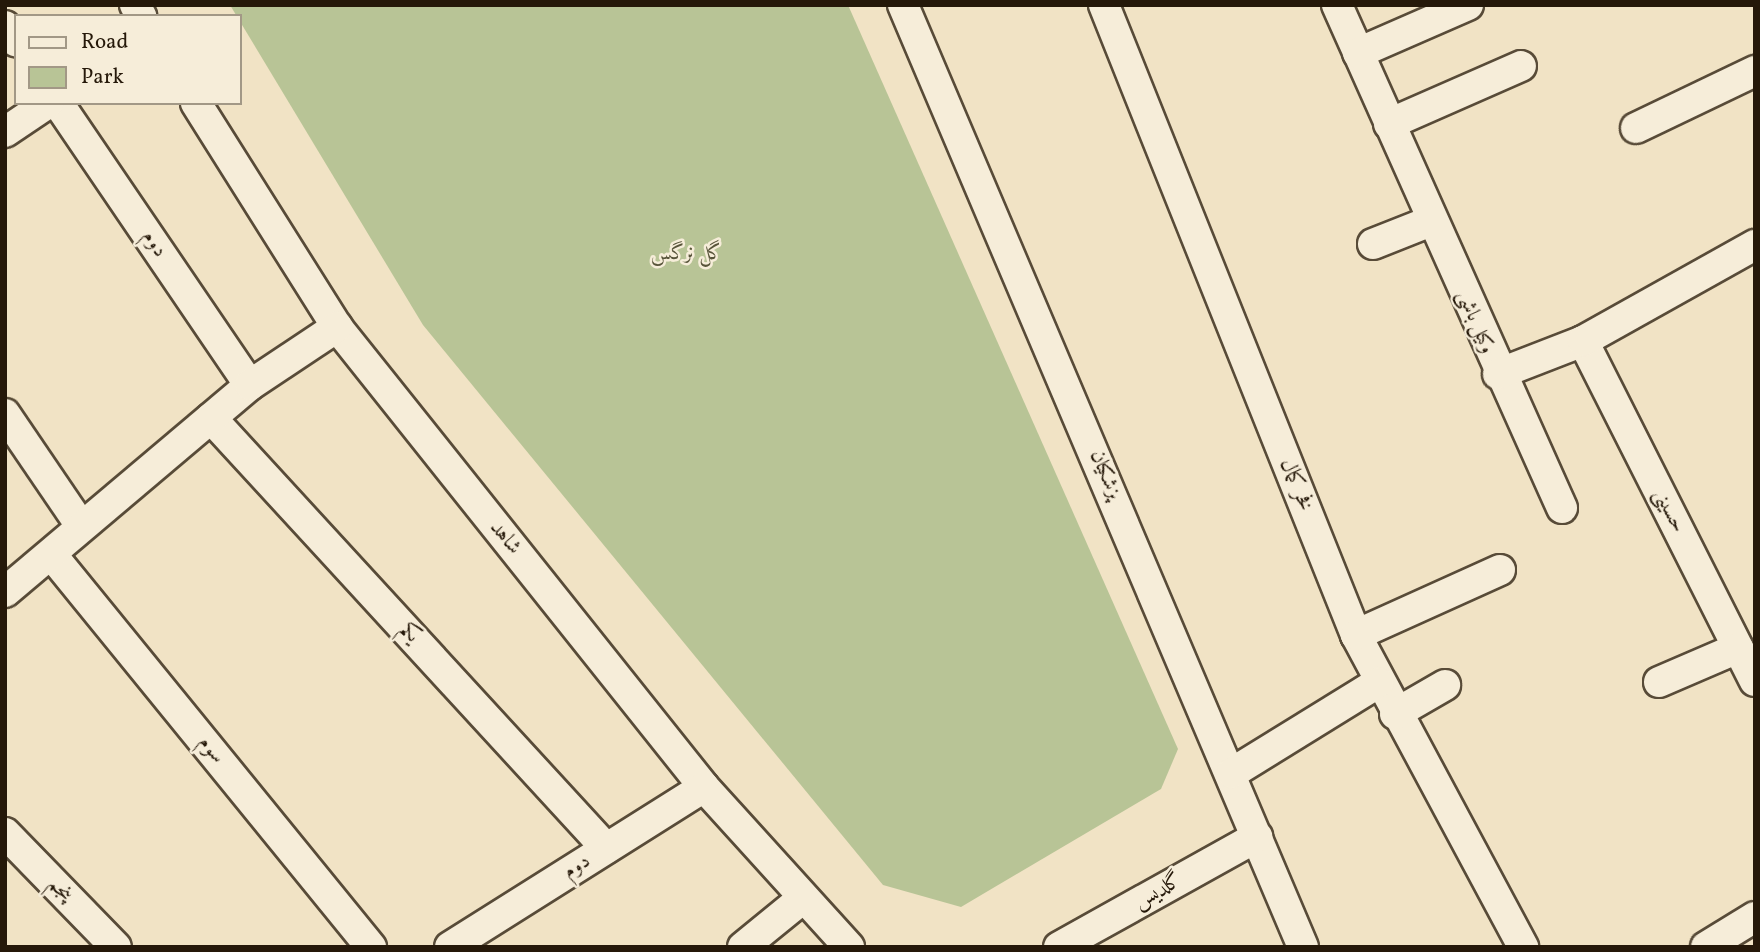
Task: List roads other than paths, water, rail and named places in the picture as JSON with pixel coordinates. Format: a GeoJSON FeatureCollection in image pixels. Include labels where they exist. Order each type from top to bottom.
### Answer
{"type":"FeatureCollection","features":[{"type":"Feature","properties":{"kind":"street","name":"پزشکیان"},"geometry":{"type":"LineString","coordinates":[[903,5],[1232,773],[1303,947]]}},
{"type":"Feature","properties":{"kind":"street","name":"فخر کمال"},"geometry":{"type":"LineString","coordinates":[[1104,5],[1356,635],[1378,683],[1523,947]]}},
{"type":"Feature","properties":{"kind":"street","name":"وکیل باشی"},"geometry":{"type":"LineString","coordinates":[[1337,5],[1498,374],[1583,341],[1755,244]]}},
{"type":"Feature","properties":{"kind":"street"},"geometry":{"type":"LineString","coordinates":[[1358,53],[1468,5]]}},
{"type":"Feature","properties":{"kind":"street"},"geometry":{"type":"LineString","coordinates":[[1389,124],[1521,66]]}},
{"type":"Feature","properties":{"kind":"street"},"geometry":{"type":"LineString","coordinates":[[1636,128],[1755,71]]}},
{"type":"Feature","properties":{"kind":"street"},"geometry":{"type":"LineString","coordinates":[[5,132],[45,105]]}},
{"type":"Feature","properties":{"kind":"street","name":"دوم"},"geometry":{"type":"LineString","coordinates":[[59,105],[250,385]]}},
{"type":"Feature","properties":{"kind":"street","name":"شاهد"},"geometry":{"type":"LineString","coordinates":[[197,105],[337,327],[704,787],[849,947]]}},
{"type":"Feature","properties":{"kind":"street"},"geometry":{"type":"LineString","coordinates":[[1373,244],[1431,221]]}},
{"type":"Feature","properties":{"kind":"street"},"geometry":{"type":"LineString","coordinates":[[5,592],[250,385],[337,327]]}},
{"type":"Feature","properties":{"kind":"street","name":"حسینی"},"geometry":{"type":"LineString","coordinates":[[1583,341],[1755,681]]}},
{"type":"Feature","properties":{"kind":"street"},"geometry":{"type":"LineString","coordinates":[[1498,374],[1562,508]]}},
{"type":"Feature","properties":{"kind":"street"},"geometry":{"type":"LineString","coordinates":[[5,414],[81,526]]}},
{"type":"Feature","properties":{"kind":"street","name":"یکم"},"geometry":{"type":"LineString","coordinates":[[211,418],[606,848]]}},
{"type":"Feature","properties":{"kind":"street","name":"سوم"},"geometry":{"type":"LineString","coordinates":[[51,554],[371,947]]}},
{"type":"Feature","properties":{"kind":"street"},"geometry":{"type":"LineString","coordinates":[[1356,635],[1500,570]]}},
{"type":"Feature","properties":{"kind":"street"},"geometry":{"type":"LineString","coordinates":[[1659,682],[1738,648]]}},
{"type":"Feature","properties":{"kind":"street"},"geometry":{"type":"LineString","coordinates":[[1232,773],[1378,683]]}},
{"type":"Feature","properties":{"kind":"street"},"geometry":{"type":"LineString","coordinates":[[1395,714],[1445,685]]}},
{"type":"Feature","properties":{"kind":"street","name":"دوم"},"geometry":{"type":"LineString","coordinates":[[450,947],[704,787]]}},
{"type":"Feature","properties":{"kind":"street","name":"پنجم"},"geometry":{"type":"LineString","coordinates":[[5,833],[116,947]]}},
{"type":"Feature","properties":{"kind":"street","name":"گلدیس"},"geometry":{"type":"LineString","coordinates":[[1059,947],[1257,837]]}},
{"type":"Feature","properties":{"kind":"street"},"geometry":{"type":"LineString","coordinates":[[743,947],[803,898]]}},
{"type":"Feature","properties":{"kind":"street"},"geometry":{"type":"LineString","coordinates":[[1706,947],[1755,917]]}},
{"type":"Feature","properties":{"kind":"park label","name":"گل نرگس"},"geometry":{"type":"Point","coordinates":[687,254]}}]}
